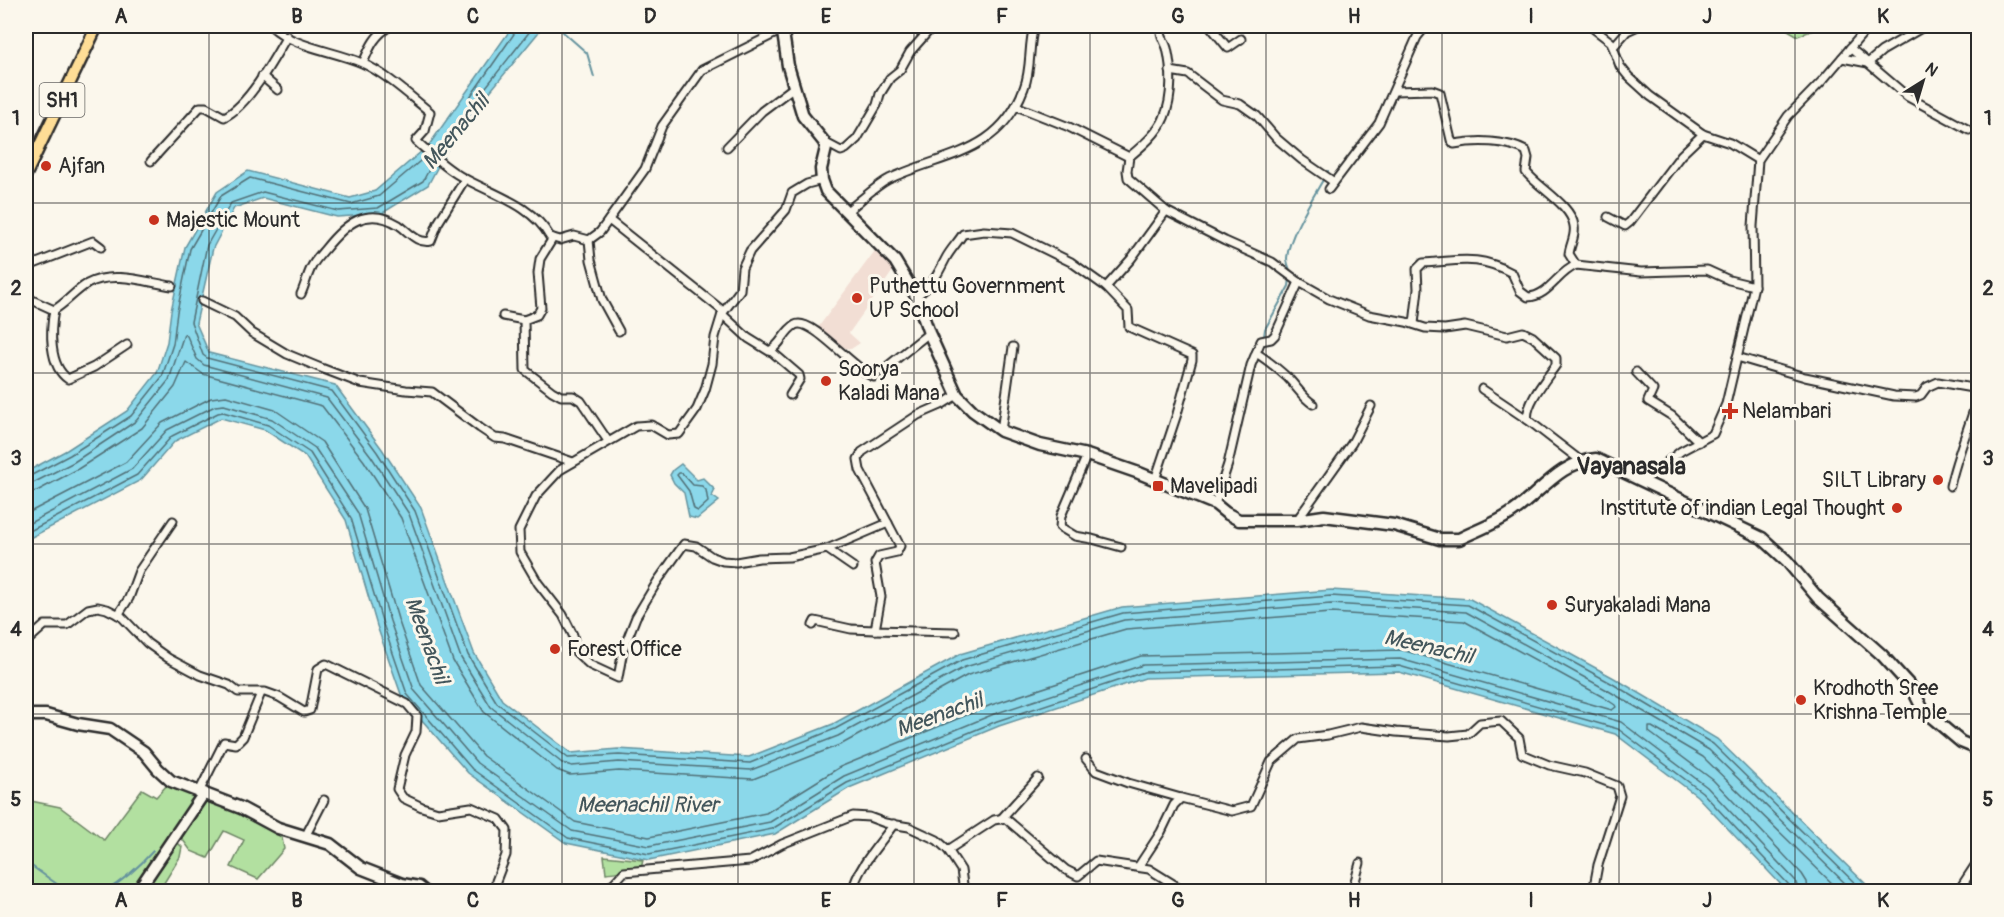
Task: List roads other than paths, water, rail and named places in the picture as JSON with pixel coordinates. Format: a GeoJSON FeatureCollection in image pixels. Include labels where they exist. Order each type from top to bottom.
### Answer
{"type":"FeatureCollection","features":[{"type":"Feature","properties":{"kind":"main road","name":"SH1"},"geometry":{"type":"LineString","coordinates":[[26,174],[97,26]]}},
{"type":"Feature","properties":{"kind":"main road"},"geometry":{"type":"LineString","coordinates":[[785,27],[788,66],[803,116],[824,142],[826,148],[820,169],[826,191],[895,261],[916,296],[929,333],[957,395],[973,411],[1001,431],[1040,445],[1087,455],[1155,480],[1215,504],[1226,513],[1239,519],[1298,520],[1324,516],[1394,525],[1440,539],[1459,539],[1513,512],[1567,468],[1581,460],[1596,459],[1762,538],[1787,561],[1818,598],[1882,655],[1912,688],[1923,710],[1961,742],[1978,749]]}},
{"type":"Feature","properties":{"kind":"main road"},"geometry":{"type":"LineString","coordinates":[[26,715],[46,715],[78,724],[110,729],[144,752],[171,781],[241,808],[278,828],[330,844],[361,868],[425,891]]}},
{"type":"Feature","properties":{"kind":"main road"},"geometry":{"type":"LineString","coordinates":[[137,891],[201,793]]}},
{"type":"Feature","properties":{"kind":"street"},"geometry":{"type":"LineString","coordinates":[[271,26],[278,32],[319,50],[363,63],[394,83],[430,112],[425,131],[416,141],[450,169],[523,208],[544,226],[550,237],[560,240],[574,236],[589,240]]}},
{"type":"Feature","properties":{"kind":"street"},"geometry":{"type":"LineString","coordinates":[[363,63],[369,46],[378,34],[390,26]]}},
{"type":"Feature","properties":{"kind":"street"},"geometry":{"type":"LineString","coordinates":[[824,142],[841,151],[857,139],[890,78],[900,70],[910,52],[933,26]]}},
{"type":"Feature","properties":{"kind":"street"},"geometry":{"type":"LineString","coordinates":[[846,212],[886,180],[969,150],[990,136],[1007,120],[1016,106],[1028,75],[1030,40],[1034,26]]}},
{"type":"Feature","properties":{"kind":"street"},"geometry":{"type":"LineString","coordinates":[[1163,26],[1161,34],[1166,47],[1171,81],[1164,119],[1140,148],[1129,157],[1128,178],[1166,211],[1225,241],[1258,254],[1329,299],[1370,315],[1425,328],[1445,329],[1465,326],[1507,336],[1523,332],[1533,337],[1556,358],[1556,365],[1530,406],[1527,413],[1528,420]]}},
{"type":"Feature","properties":{"kind":"street"},"geometry":{"type":"LineString","coordinates":[[1210,26],[1228,48],[1241,39]]}},
{"type":"Feature","properties":{"kind":"street"},"geometry":{"type":"LineString","coordinates":[[1329,189],[1379,123],[1417,37],[1426,26]]}},
{"type":"Feature","properties":{"kind":"street"},"geometry":{"type":"LineString","coordinates":[[1590,26],[1611,42],[1614,55],[1628,76],[1650,96],[1703,134],[1730,142],[1758,160]]}},
{"type":"Feature","properties":{"kind":"street"},"geometry":{"type":"LineString","coordinates":[[1613,47],[1627,31],[1638,26]]}},
{"type":"Feature","properties":{"kind":"street"},"geometry":{"type":"LineString","coordinates":[[1644,480],[1681,451],[1713,434],[1726,404],[1754,286],[1753,226],[1758,160],[1788,116],[1869,26]]}},
{"type":"Feature","properties":{"kind":"street"},"geometry":{"type":"LineString","coordinates":[[1868,63],[1882,51],[1924,26]]}},
{"type":"Feature","properties":{"kind":"street"},"geometry":{"type":"LineString","coordinates":[[589,240],[600,232],[645,169],[662,126],[702,70],[785,27]]}},
{"type":"Feature","properties":{"kind":"street"},"geometry":{"type":"LineString","coordinates":[[151,161],[200,107],[206,107],[224,117],[228,115],[245,99],[271,64],[287,36]]}},
{"type":"Feature","properties":{"kind":"street"},"geometry":{"type":"LineString","coordinates":[[1850,48],[1908,97],[1969,130]]}},
{"type":"Feature","properties":{"kind":"street"},"geometry":{"type":"LineString","coordinates":[[1842,58],[1868,63]]}},
{"type":"Feature","properties":{"kind":"street"},"geometry":{"type":"LineString","coordinates":[[1170,71],[1188,74],[1222,100],[1240,104],[1257,116],[1293,153],[1334,182]]}},
{"type":"Feature","properties":{"kind":"street"},"geometry":{"type":"LineString","coordinates":[[262,76],[278,90]]}},
{"type":"Feature","properties":{"kind":"street"},"geometry":{"type":"LineString","coordinates":[[727,147],[762,111],[794,87]]}},
{"type":"Feature","properties":{"kind":"street"},"geometry":{"type":"LineString","coordinates":[[1394,91],[1432,90],[1440,93],[1451,140],[1454,144],[1463,141],[1480,141],[1526,151],[1528,158],[1526,172],[1570,214],[1574,224],[1574,236],[1569,254],[1576,265]]}},
{"type":"Feature","properties":{"kind":"street"},"geometry":{"type":"LineString","coordinates":[[1016,106],[1069,127],[1129,157]]}},
{"type":"Feature","properties":{"kind":"street"},"geometry":{"type":"LineString","coordinates":[[1608,217],[1620,225],[1625,226],[1630,222],[1681,155],[1703,134]]}},
{"type":"Feature","properties":{"kind":"street"},"geometry":{"type":"LineString","coordinates":[[301,294],[310,268],[334,238],[350,223],[365,218],[386,218],[405,229],[414,238],[425,243],[430,241],[438,223],[465,179]]}},
{"type":"Feature","properties":{"kind":"street"},"geometry":{"type":"LineString","coordinates":[[822,180],[807,184],[792,193],[786,210],[750,251],[742,268],[740,290],[722,312],[705,390],[697,409],[679,434],[668,435],[651,425],[636,426],[560,470],[536,496],[519,530],[520,552],[537,583],[563,615],[573,635],[576,652],[590,665],[618,678],[622,650],[636,617],[684,544],[696,546],[712,557],[723,561],[789,557],[827,549],[888,522]]}},
{"type":"Feature","properties":{"kind":"street"},"geometry":{"type":"LineString","coordinates":[[1106,287],[1131,259],[1166,211]]}},
{"type":"Feature","properties":{"kind":"street"},"geometry":{"type":"LineString","coordinates":[[609,220],[722,312],[748,338],[771,351],[799,375],[800,379],[790,395]]}},
{"type":"Feature","properties":{"kind":"street"},"geometry":{"type":"LineString","coordinates":[[916,296],[938,277],[947,256],[963,234],[974,231],[1012,233],[1071,262],[1106,287],[1128,310],[1129,327],[1186,350],[1192,355],[1177,414],[1155,480]]}},
{"type":"Feature","properties":{"kind":"street"},"geometry":{"type":"LineString","coordinates":[[503,316],[524,320],[537,315],[542,308],[538,273],[540,259],[553,238]]}},
{"type":"Feature","properties":{"kind":"street"},"geometry":{"type":"LineString","coordinates":[[589,240],[593,269],[602,300],[619,331]]}},
{"type":"Feature","properties":{"kind":"street"},"geometry":{"type":"LineString","coordinates":[[26,265],[93,241],[100,247]]}},
{"type":"Feature","properties":{"kind":"street"},"geometry":{"type":"LineString","coordinates":[[1414,324],[1418,289],[1417,269],[1422,263],[1483,260],[1512,273],[1520,291],[1528,297],[1541,295],[1567,269],[1576,265],[1641,272],[1707,270],[1729,280],[1754,286]]}},
{"type":"Feature","properties":{"kind":"street"},"geometry":{"type":"LineString","coordinates":[[127,345],[94,367],[68,379],[56,364],[51,324],[54,310],[88,283],[100,279],[139,280],[172,286]]}},
{"type":"Feature","properties":{"kind":"street"},"geometry":{"type":"LineString","coordinates":[[1215,504],[1228,464],[1248,375],[1256,353],[1261,341],[1271,339],[1275,335],[1299,282]]}},
{"type":"Feature","properties":{"kind":"street"},"geometry":{"type":"LineString","coordinates":[[26,294],[41,305],[54,310]]}},
{"type":"Feature","properties":{"kind":"street"},"geometry":{"type":"LineString","coordinates":[[202,301],[235,318],[252,333],[287,354],[360,382],[432,392],[462,417],[495,438],[505,439],[573,462]]}},
{"type":"Feature","properties":{"kind":"street"},"geometry":{"type":"LineString","coordinates":[[524,320],[525,369],[552,391],[561,396],[573,396],[581,401],[608,441]]}},
{"type":"Feature","properties":{"kind":"street"},"geometry":{"type":"LineString","coordinates":[[771,351],[793,326],[806,325],[816,331],[861,371],[874,377],[929,333]]}},
{"type":"Feature","properties":{"kind":"street"},"geometry":{"type":"LineString","coordinates":[[1001,431],[1013,347]]}},
{"type":"Feature","properties":{"kind":"street"},"geometry":{"type":"LineString","coordinates":[[1256,353],[1274,365],[1304,398],[1313,404]]}},
{"type":"Feature","properties":{"kind":"street"},"geometry":{"type":"LineString","coordinates":[[1737,357],[1805,377],[1893,396],[1916,397],[1921,395],[1927,387],[1938,382],[1978,389]]}},
{"type":"Feature","properties":{"kind":"street"},"geometry":{"type":"LineString","coordinates":[[1636,372],[1653,390],[1648,401],[1672,416],[1699,442]]}},
{"type":"Feature","properties":{"kind":"street"},"geometry":{"type":"LineString","coordinates":[[1482,389],[1581,460]]}},
{"type":"Feature","properties":{"kind":"street"},"geometry":{"type":"LineString","coordinates":[[875,630],[881,597],[875,563],[879,556],[897,552],[900,546],[860,471],[858,459],[862,452],[879,439],[957,395]]}},
{"type":"Feature","properties":{"kind":"street"},"geometry":{"type":"LineString","coordinates":[[1950,486],[1956,459],[1968,433],[1978,397]]}},
{"type":"Feature","properties":{"kind":"street"},"geometry":{"type":"LineString","coordinates":[[1298,520],[1352,443],[1371,406]]}},
{"type":"Feature","properties":{"kind":"street"},"geometry":{"type":"LineString","coordinates":[[1087,455],[1061,516],[1059,527],[1075,536],[1092,538],[1121,547]]}},
{"type":"Feature","properties":{"kind":"street"},"geometry":{"type":"LineString","coordinates":[[118,615],[129,598],[139,571],[173,521]]}},
{"type":"Feature","properties":{"kind":"street"},"geometry":{"type":"LineString","coordinates":[[827,549],[853,567]]}},
{"type":"Feature","properties":{"kind":"street"},"geometry":{"type":"LineString","coordinates":[[26,642],[45,625],[67,625],[87,609],[98,607],[118,615],[147,643],[168,658],[200,675],[229,685],[238,692],[279,697],[304,712],[310,710],[318,669],[326,664],[407,704],[417,716],[416,732],[405,755],[397,789],[403,798],[438,812],[471,807],[499,819],[507,830],[506,855],[496,881],[498,891]]}},
{"type":"Feature","properties":{"kind":"street"},"geometry":{"type":"LineString","coordinates":[[813,625],[815,621],[820,621],[851,629],[955,632]]}},
{"type":"Feature","properties":{"kind":"street"},"geometry":{"type":"LineString","coordinates":[[201,793],[224,742],[236,744],[243,737],[261,693]]}},
{"type":"Feature","properties":{"kind":"street"},"geometry":{"type":"LineString","coordinates":[[1086,759],[1096,771],[1128,783],[1232,811],[1251,806],[1271,762],[1298,739],[1361,727],[1449,736],[1468,734],[1480,723],[1501,721],[1519,738],[1522,754],[1549,765],[1585,773],[1617,786],[1620,796],[1598,865],[1593,891]]}},
{"type":"Feature","properties":{"kind":"street"},"geometry":{"type":"LineString","coordinates":[[1001,819],[1038,778]]}},
{"type":"Feature","properties":{"kind":"street"},"geometry":{"type":"LineString","coordinates":[[1138,867],[1161,832],[1174,805],[1181,798]]}},
{"type":"Feature","properties":{"kind":"street"},"geometry":{"type":"LineString","coordinates":[[306,835],[324,800]]}},
{"type":"Feature","properties":{"kind":"street"},"geometry":{"type":"LineString","coordinates":[[610,891],[611,886],[624,872],[750,861],[803,835],[853,816],[869,817],[909,827],[937,840],[948,850],[961,870],[966,891]]}},
{"type":"Feature","properties":{"kind":"street"},"geometry":{"type":"LineString","coordinates":[[948,850],[994,820],[1005,818],[1066,870],[1078,876],[1096,861],[1149,869],[1186,891]]}},
{"type":"Feature","properties":{"kind":"street"},"geometry":{"type":"LineString","coordinates":[[852,891],[854,882],[866,862],[894,824]]}},
{"type":"Feature","properties":{"kind":"street"},"geometry":{"type":"LineString","coordinates":[[1952,891],[1959,890],[1978,861]]}},
{"type":"Feature","properties":{"kind":"street"},"geometry":{"type":"LineString","coordinates":[[1352,891],[1360,863]]}},
{"type":"Feature","properties":{"kind":"street"},"geometry":{"type":"LineString","coordinates":[[1926,891],[1935,891]]}},
{"type":"Feature","properties":{"kind":"water","name":"Meenachil River"},"geometry":{"type":"Polygon","coordinates":[[[513,26],[541,26],[538,33],[456,133],[428,185],[381,214],[337,217],[263,198],[234,208],[213,248],[196,323],[209,353],[335,385],[382,449],[421,508],[474,653],[502,700],[571,753],[618,749],[749,757],[833,724],[960,654],[1122,607],[1331,590],[1470,599],[1614,678],[1717,739],[1873,891],[1787,891],[1697,796],[1615,734],[1399,672],[1145,678],[999,726],[849,788],[775,834],[649,860],[566,843],[468,773],[402,697],[377,626],[346,520],[305,456],[265,430],[221,418],[175,441],[141,480],[26,540],[26,472],[67,450],[127,411],[157,373],[167,342],[171,311],[185,247],[217,192],[248,171],[350,198],[375,191],[429,145],[513,26]]]}},
{"type":"Feature","properties":{"kind":"water"},"geometry":{"type":"Polygon","coordinates":[[[681,464],[697,480],[703,478],[715,490],[712,496],[719,501],[697,519],[689,517],[684,493],[670,475],[681,464]]]}},
{"type":"Feature","properties":{"kind":"waterway"},"geometry":{"type":"LineString","coordinates":[[559,26],[587,53],[594,77]]}},
{"type":"Feature","properties":{"kind":"waterway"},"geometry":{"type":"LineString","coordinates":[[1291,272],[1287,258],[1293,237],[1328,171]]}},
{"type":"Feature","properties":{"kind":"waterway"},"geometry":{"type":"LineString","coordinates":[[1264,337],[1265,329],[1289,286],[1290,278]]}},
{"type":"Feature","properties":{"kind":"waterway"},"geometry":{"type":"LineString","coordinates":[[104,892],[130,874],[153,851]]}},
{"type":"Feature","properties":{"kind":"waterway"},"geometry":{"type":"LineString","coordinates":[[26,862],[68,892]]}},
{"type":"Feature","properties":{"kind":"place","name":"Ajfan"},"geometry":{"type":"Point","coordinates":[46,166]}},
{"type":"Feature","properties":{"kind":"place","name":"Majestic Mount"},"geometry":{"type":"Point","coordinates":[154,220]}},
{"type":"Feature","properties":{"kind":"place","name":"Puthettu Government UP School"},"geometry":{"type":"Point","coordinates":[857,298]}},
{"type":"Feature","properties":{"kind":"place","name":"Soorya Kaladi Mana"},"geometry":{"type":"Point","coordinates":[826,381]}},
{"type":"Feature","properties":{"kind":"place","name":"Nelambari"},"geometry":{"type":"Point","coordinates":[1730,411]}},
{"type":"Feature","properties":{"kind":"place","name":"SILT Library"},"geometry":{"type":"Point","coordinates":[1938,480]}},
{"type":"Feature","properties":{"kind":"place","name":"Mavelipadi"},"geometry":{"type":"Point","coordinates":[1158,486]}},
{"type":"Feature","properties":{"kind":"place","name":"Institute of indian Legal Thought"},"geometry":{"type":"Point","coordinates":[1897,508]}},
{"type":"Feature","properties":{"kind":"place","name":"Suryakaladi Mana"},"geometry":{"type":"Point","coordinates":[1552,605]}},
{"type":"Feature","properties":{"kind":"place","name":"Forest Office"},"geometry":{"type":"Point","coordinates":[555,649]}},
{"type":"Feature","properties":{"kind":"place","name":"Krodhoth Sree Krishna Temple"},"geometry":{"type":"Point","coordinates":[1801,700]}},
{"type":"Feature","properties":{"kind":"district","name":"Vayanasala"},"geometry":{"type":"Point","coordinates":[1631,466]}},
{"type":"Feature","properties":{"kind":"water label","name":"Meenachil"},"geometry":{"type":"Point","coordinates":[455,131]}},
{"type":"Feature","properties":{"kind":"water label","name":"Meenachil"},"geometry":{"type":"Point","coordinates":[428,640]}},
{"type":"Feature","properties":{"kind":"water label","name":"Meenachil"},"geometry":{"type":"Point","coordinates":[1429,646]}},
{"type":"Feature","properties":{"kind":"water label","name":"Meenachil"},"geometry":{"type":"Point","coordinates":[939,714]}}]}
